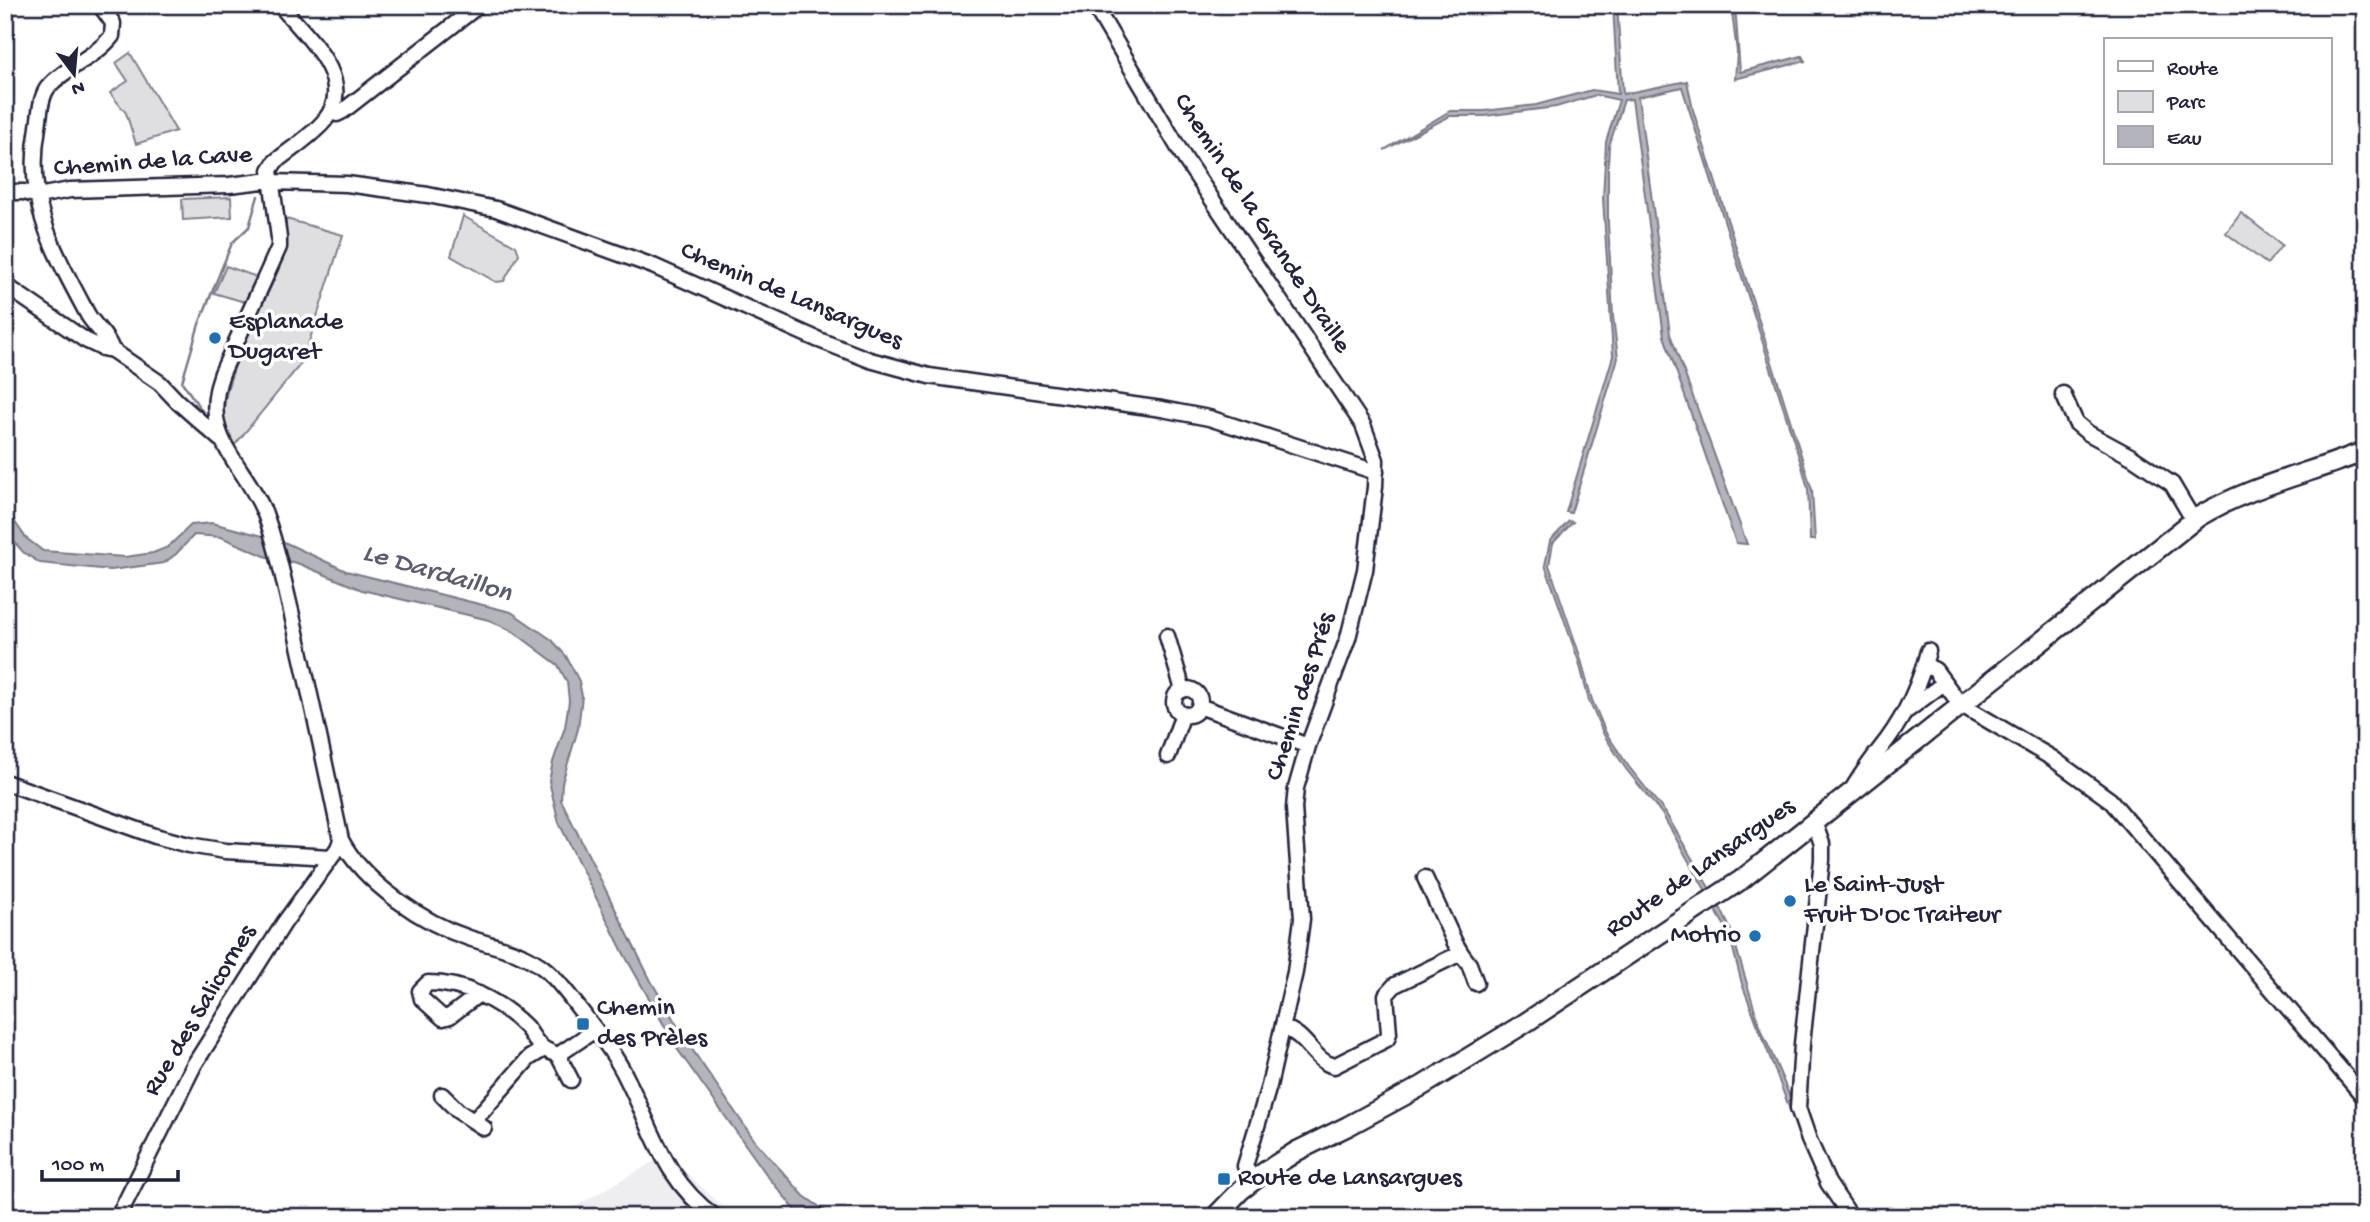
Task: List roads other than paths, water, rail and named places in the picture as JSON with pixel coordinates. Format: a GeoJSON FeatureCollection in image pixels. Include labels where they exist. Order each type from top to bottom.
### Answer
{"type":"FeatureCollection","features":[{"type":"Feature","properties":{"kind":"main road","name":"Route de Lansargues"},"geometry":{"type":"LineString","coordinates":[[1215,1217],[1226,1203],[1253,1181],[1297,1151],[1422,1086],[1522,1025],[1741,880],[2192,522],[2223,502],[2256,488],[2365,451]]}},
{"type":"Feature","properties":{"kind":"street"},"geometry":{"type":"LineString","coordinates":[[100,5],[113,23],[112,36],[48,87],[42,103],[33,162],[34,179],[49,241],[91,319],[108,338],[112,350]]}},
{"type":"Feature","properties":{"kind":"street"},"geometry":{"type":"LineString","coordinates":[[217,436],[218,383],[279,247],[270,170],[275,162],[321,125],[332,111],[335,92],[327,62],[280,5]]}},
{"type":"Feature","properties":{"kind":"street"},"geometry":{"type":"LineString","coordinates":[[332,111],[337,114],[343,111],[479,5]]}},
{"type":"Feature","properties":{"kind":"street","name":"Chemin de la Grande Draille"},"geometry":{"type":"LineString","coordinates":[[1094,5],[1185,159],[1363,425],[1376,460],[1376,472]]}},
{"type":"Feature","properties":{"kind":"street","name":"Chemin de Lansargues"},"geometry":{"type":"LineString","coordinates":[[271,181],[347,184],[428,195],[496,209],[653,266],[870,360],[929,376],[1209,418],[1376,472]]}},
{"type":"Feature","properties":{"kind":"street","name":"Chemin de la Cave"},"geometry":{"type":"LineString","coordinates":[[5,192],[24,191],[38,195],[70,190],[229,185],[271,181]]}},
{"type":"Feature","properties":{"kind":"street"},"geometry":{"type":"LineString","coordinates":[[5,285],[85,340],[112,350],[160,383],[217,436],[250,485],[266,516],[302,660],[341,840],[349,854],[363,871],[403,903],[459,934],[515,951],[546,970],[616,1058],[672,1175],[715,1217]]}},
{"type":"Feature","properties":{"kind":"street"},"geometry":{"type":"LineString","coordinates":[[2063,394],[2076,423],[2088,433],[2132,457],[2172,484],[2192,522]]}},
{"type":"Feature","properties":{"kind":"street","name":"Chemin des Prés"},"geometry":{"type":"LineString","coordinates":[[1253,1181],[1245,1166],[1283,1028],[1295,972],[1302,919],[1294,808],[1296,789],[1308,746],[1357,607],[1365,570],[1376,472]]}},
{"type":"Feature","properties":{"kind":"street"},"geometry":{"type":"LineString","coordinates":[[1167,636],[1183,690]]}},
{"type":"Feature","properties":{"kind":"street"},"geometry":{"type":"LineString","coordinates":[[1851,793],[1902,715],[1926,658],[1960,704],[2052,758],[2109,800],[2152,846],[2196,903],[2365,1098]]}},
{"type":"Feature","properties":{"kind":"street"},"geometry":{"type":"LineString","coordinates":[[1902,715],[1944,683]]}},
{"type":"Feature","properties":{"kind":"street"},"geometry":{"type":"LineString","coordinates":[[1183,690],[1191,690],[1197,695],[1199,706],[1195,713],[1183,715],[1174,702],[1183,690]]}},
{"type":"Feature","properties":{"kind":"street"},"geometry":{"type":"LineString","coordinates":[[1199,706],[1308,746]]}},
{"type":"Feature","properties":{"kind":"street"},"geometry":{"type":"LineString","coordinates":[[1168,756],[1183,715]]}},
{"type":"Feature","properties":{"kind":"street"},"geometry":{"type":"LineString","coordinates":[[5,782],[155,836],[189,845],[225,851],[331,857]]}},
{"type":"Feature","properties":{"kind":"street"},"geometry":{"type":"LineString","coordinates":[[1814,822],[1822,844],[1822,860],[1802,1044],[1798,1108],[1828,1183],[1850,1217]]}},
{"type":"Feature","properties":{"kind":"street","name":"Rue des Salicornes"},"geometry":{"type":"LineString","coordinates":[[118,1217],[194,1065],[284,923],[341,840]]}},
{"type":"Feature","properties":{"kind":"street"},"geometry":{"type":"LineString","coordinates":[[1425,878],[1476,983]]}},
{"type":"Feature","properties":{"kind":"street"},"geometry":{"type":"LineString","coordinates":[[1283,1028],[1299,1035],[1325,1063],[1338,1064],[1387,1039],[1389,1028],[1386,995],[1390,988],[1461,953]]}},
{"type":"Feature","properties":{"kind":"street"},"geometry":{"type":"LineString","coordinates":[[479,994],[515,1017],[544,1049],[558,1055],[571,1080]]}},
{"type":"Feature","properties":{"kind":"street"},"geometry":{"type":"LineString","coordinates":[[558,1055],[596,1030]]}},
{"type":"Feature","properties":{"kind":"street"},"geometry":{"type":"LineString","coordinates":[[442,1095],[458,1111],[479,1125],[529,1058],[544,1049]]}},
{"type":"Feature","properties":{"kind":"water"},"geometry":{"type":"Polygon","coordinates":[[[1613,5],[1617,5],[1623,94],[1687,81],[1693,110],[1812,490],[1815,540],[1810,540],[1808,489],[1803,470],[1682,87],[1638,97],[1670,334],[1747,544],[1736,543],[1664,336],[1632,99],[1624,100],[1609,146],[1608,223],[1618,358],[1571,513],[1566,512],[1613,356],[1603,198],[1606,142],[1619,100],[1596,95],[1556,107],[1485,116],[1450,116],[1384,150],[1450,111],[1484,111],[1536,105],[1592,90],[1618,94],[1613,5]]]}},
{"type":"Feature","properties":{"kind":"water"},"geometry":{"type":"Polygon","coordinates":[[[1731,5],[1735,5],[1740,72],[1802,56],[1805,61],[1735,79],[1737,52],[1731,5]]]}},
{"type":"Feature","properties":{"kind":"water"},"geometry":{"type":"Polygon","coordinates":[[[5,508],[26,538],[43,551],[125,557],[153,553],[168,547],[191,525],[212,523],[282,541],[346,571],[511,612],[552,640],[566,656],[579,681],[582,696],[578,729],[562,783],[561,800],[651,981],[687,1042],[755,1141],[804,1196],[834,1217],[801,1217],[769,1178],[678,1050],[624,954],[559,823],[549,781],[565,727],[569,701],[567,682],[558,665],[514,632],[489,620],[362,590],[297,563],[267,557],[221,537],[194,535],[164,563],[111,570],[40,563],[23,552],[5,531],[5,508]]]}},
{"type":"Feature","properties":{"kind":"water"},"geometry":{"type":"Polygon","coordinates":[[[1569,521],[1573,522],[1553,543],[1549,565],[1592,700],[1606,733],[1665,812],[1711,891],[1707,893],[1662,814],[1626,769],[1604,735],[1589,701],[1579,662],[1545,565],[1550,541],[1569,521]]]}},
{"type":"Feature","properties":{"kind":"water"},"geometry":{"type":"Polygon","coordinates":[[[1718,903],[1731,930],[1759,1024],[1791,1099],[1789,1107],[1742,984],[1729,933],[1713,906],[1718,903]]]}},
{"type":"Feature","properties":{"kind":"waterway"},"geometry":{"type":"LineString","coordinates":[[209,421],[182,382],[199,324],[232,243],[249,227],[258,196]]}},
{"type":"Feature","properties":{"kind":"place","name":"Esplanade Dugaret"},"geometry":{"type":"Point","coordinates":[215,338]}},
{"type":"Feature","properties":{"kind":"place","name":"Le Saint-Just Fruit D'Oc Traiteur"},"geometry":{"type":"Point","coordinates":[1790,901]}},
{"type":"Feature","properties":{"kind":"place","name":"Motrio"},"geometry":{"type":"Point","coordinates":[1755,936]}},
{"type":"Feature","properties":{"kind":"place","name":"Chemin des Prèles"},"geometry":{"type":"Point","coordinates":[583,1024]}},
{"type":"Feature","properties":{"kind":"place","name":"Route de Lansargues"},"geometry":{"type":"Point","coordinates":[1224,1179]}},
{"type":"Feature","properties":{"kind":"water label","name":"Le Dardaillon"},"geometry":{"type":"Point","coordinates":[437,574]}}]}
